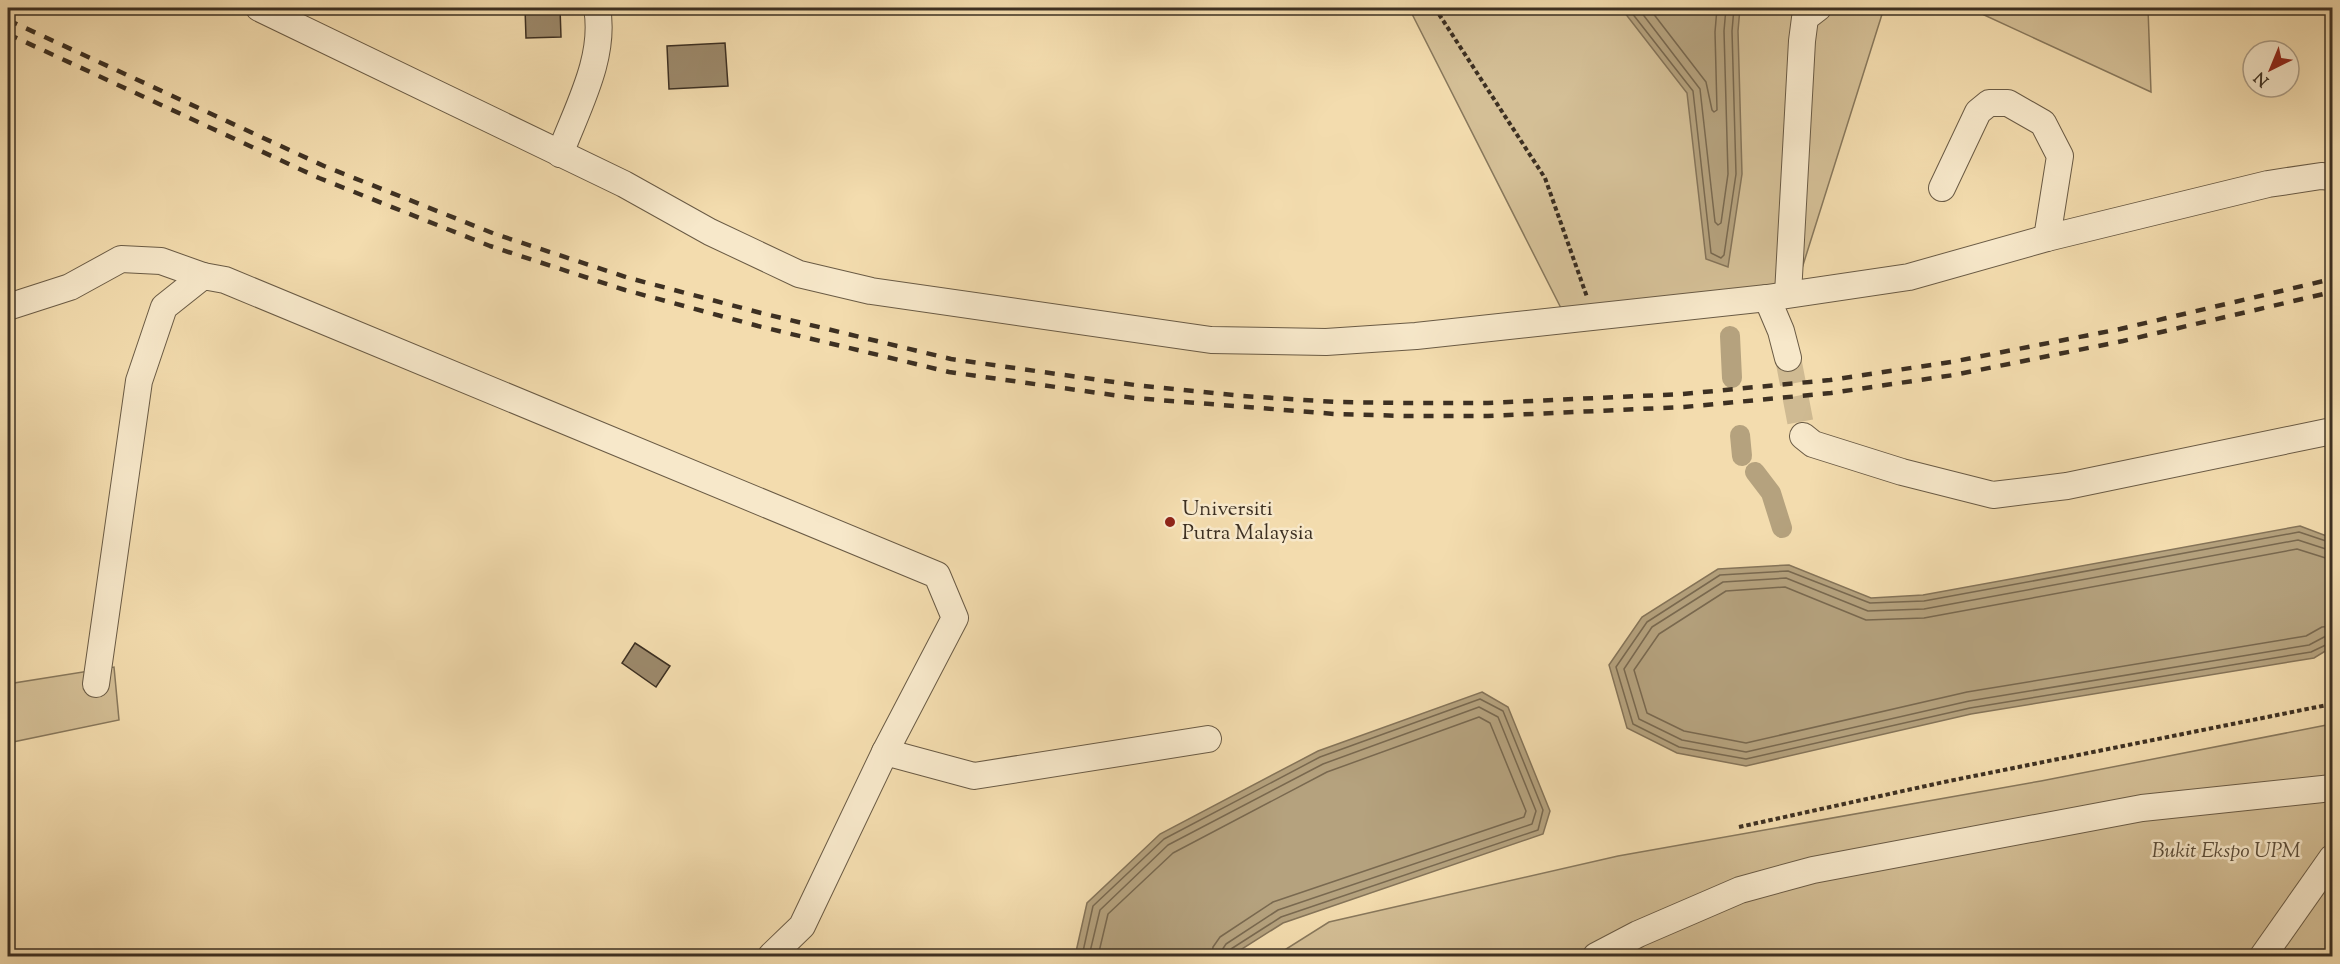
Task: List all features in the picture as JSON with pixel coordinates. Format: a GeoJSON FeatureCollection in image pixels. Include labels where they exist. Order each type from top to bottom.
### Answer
{"type":"FeatureCollection","features":[{"type":"Feature","properties":{"kind":"street"},"geometry":{"type":"LineString","coordinates":[[259,8],[624,184],[710,232],[799,274],[871,291],[1211,340],[1326,342],[1416,336],[1595,318],[1684,305],[1778,296],[1909,277],[2047,238],[2268,184],[2321,176],[2332,177]]}},
{"type":"Feature","properties":{"kind":"street"},"geometry":{"type":"LineString","coordinates":[[560,154],[595,63],[600,25],[597,8]]}},
{"type":"Feature","properties":{"kind":"street"},"geometry":{"type":"LineString","coordinates":[[1788,358],[1780,331],[1778,296],[1805,18],[1818,8]]}},
{"type":"Feature","properties":{"kind":"street"},"geometry":{"type":"LineString","coordinates":[[1942,188],[1978,112],[1989,103],[2008,104],[2043,123],[2060,156],[2047,238]]}},
{"type":"Feature","properties":{"kind":"street"},"geometry":{"type":"LineString","coordinates":[[8,307],[70,287],[121,259],[161,261],[214,278],[937,575],[955,618],[885,752],[802,926],[771,957]]}},
{"type":"Feature","properties":{"kind":"street"},"geometry":{"type":"LineString","coordinates":[[96,684],[139,381],[164,307],[214,278]]}},
{"type":"Feature","properties":{"kind":"street"},"geometry":{"type":"LineString","coordinates":[[1803,436],[1813,444],[1902,472],[1993,495],[2067,486],[2332,432]]}},
{"type":"Feature","properties":{"kind":"street"},"geometry":{"type":"LineString","coordinates":[[885,752],[974,776],[1208,739]]}},
{"type":"Feature","properties":{"kind":"street"},"geometry":{"type":"LineString","coordinates":[[1596,957],[1638,934],[1740,890],[1813,870],[2142,808],[2332,788]]}},
{"type":"Feature","properties":{"kind":"street"},"geometry":{"type":"LineString","coordinates":[[2263,957],[2332,858]]}},
{"type":"Feature","properties":{"kind":"path"},"geometry":{"type":"LineString","coordinates":[[1435,8],[1545,178],[1595,318]]}},
{"type":"Feature","properties":{"kind":"path"},"geometry":{"type":"LineString","coordinates":[[1739,827],[1955,779],[2332,704]]}},
{"type":"Feature","properties":{"kind":"green space"},"geometry":{"type":"Polygon","coordinates":[[[1409,8],[1884,8],[1798,281],[1566,318],[1409,8]]]}},
{"type":"Feature","properties":{"kind":"green space"},"geometry":{"type":"Polygon","coordinates":[[[1969,8],[2148,8],[2151,92],[1969,8]]]}},
{"type":"Feature","properties":{"kind":"green space"},"geometry":{"type":"Polygon","coordinates":[[[114,667],[119,720],[8,743],[8,684],[114,667]]]}},
{"type":"Feature","properties":{"kind":"green space","name":"Bukit Ekspo UPM"},"geometry":{"type":"Polygon","coordinates":[[[2332,724],[2332,956],[1275,956],[1329,922],[1618,856],[2041,781],[2332,724]]]}},
{"type":"Feature","properties":{"kind":"water"},"geometry":{"type":"Polygon","coordinates":[[[1621,8],[1740,8],[1738,31],[1742,174],[1728,267],[1706,259],[1687,93],[1621,8]]]}},
{"type":"Feature","properties":{"kind":"water"},"geometry":{"type":"Polygon","coordinates":[[[2300,526],[2332,538],[2332,647],[2314,658],[1971,714],[1746,766],[1677,753],[1627,728],[1609,665],[1642,617],[1718,569],[1789,565],[1871,598],[1923,595],[2300,526]]]}},
{"type":"Feature","properties":{"kind":"water"},"geometry":{"type":"Polygon","coordinates":[[[1482,692],[1508,707],[1550,811],[1543,834],[1283,923],[1231,956],[1075,956],[1087,903],[1160,834],[1318,751],[1482,692]]]}},
{"type":"Feature","properties":{"kind":"building"},"geometry":{"type":"Polygon","coordinates":[[[525,8],[560,8],[561,37],[526,38],[525,8]]]}},
{"type":"Feature","properties":{"kind":"building"},"geometry":{"type":"Polygon","coordinates":[[[725,43],[728,86],[669,89],[667,46],[725,43]]]}},
{"type":"Feature","properties":{"kind":"building"},"geometry":{"type":"Polygon","coordinates":[[[635,643],[670,666],[656,687],[622,663],[635,643]]]}},
{"type":"Feature","properties":{"kind":"waterway"},"geometry":{"type":"LineString","coordinates":[[1730,336],[1732,378]]}},
{"type":"Feature","properties":{"kind":"waterway"},"geometry":{"type":"LineString","coordinates":[[1740,435],[1742,456]]}},
{"type":"Feature","properties":{"kind":"waterway"},"geometry":{"type":"LineString","coordinates":[[1755,472],[1771,493],[1782,528]]}},
{"type":"Feature","properties":{"kind":"tunnel"},"geometry":{"type":"LineString","coordinates":[[1788,358],[1803,436]]}},
{"type":"Feature","properties":{"kind":"railway"},"geometry":{"type":"LineString","coordinates":[[8,20],[324,166],[495,234],[629,278],[951,359],[1135,385],[1243,396],[1336,402],[1488,403],[1683,394],[1830,380],[1951,362],[2120,329],[2332,279]]}},
{"type":"Feature","properties":{"kind":"railway"},"geometry":{"type":"LineString","coordinates":[[8,34],[319,178],[490,246],[625,290],[758,326],[949,372],[1134,398],[1335,414],[1407,416],[1488,416],[1684,407],[1831,393],[1954,375],[2123,341],[2332,292]]}},
{"type":"Feature","properties":{"kind":"place","name":"Universiti Putra Malaysia"},"geometry":{"type":"Point","coordinates":[1170,522]}}]}
